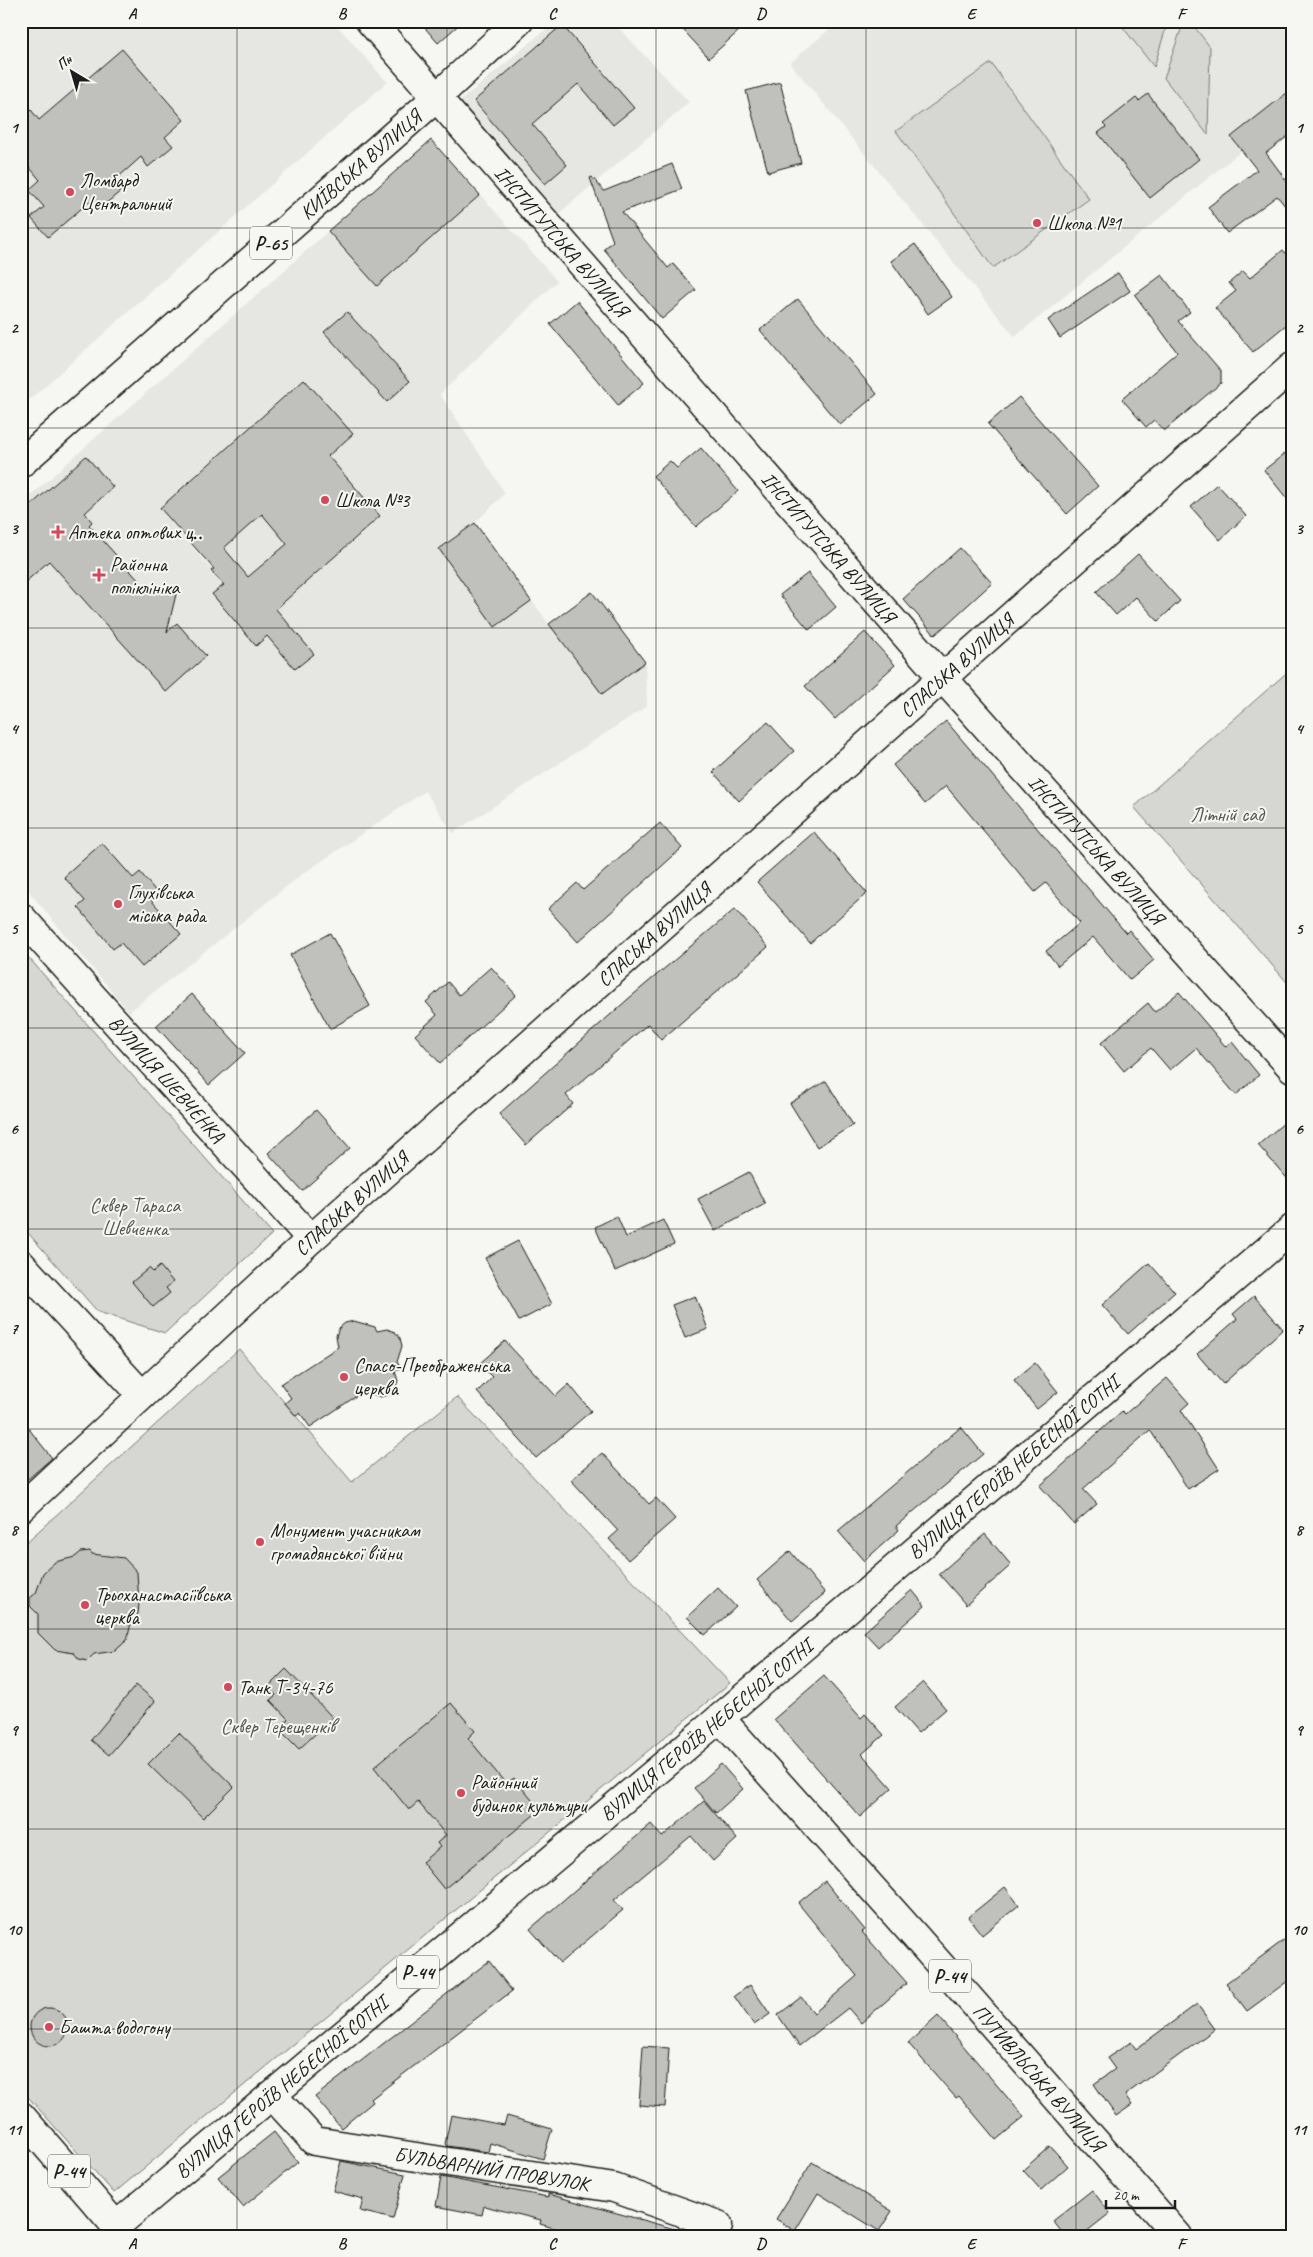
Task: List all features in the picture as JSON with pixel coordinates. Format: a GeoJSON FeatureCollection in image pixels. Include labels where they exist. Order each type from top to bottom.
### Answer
{"type":"FeatureCollection","features":[{"type":"Feature","properties":{"kind":"street","name":"ІНСТИТУТСЬКА ВУЛИЦЯ"},"geometry":{"type":"LineString","coordinates":[[370,21],[942,677],[1292,1068]]}},
{"type":"Feature","properties":{"kind":"street","name":"КИЇВСЬКА ВУЛИЦЯ"},"geometry":{"type":"LineString","coordinates":[[21,463],[437,97],[520,21]]}},
{"type":"Feature","properties":{"kind":"street","name":"СПАСЬКА ВУЛИЦЯ"},"geometry":{"type":"LineString","coordinates":[[21,1508],[311,1239],[1292,367]]}},
{"type":"Feature","properties":{"kind":"street","name":"ВУЛИЦЯ ШЕВЧЕНКА"},"geometry":{"type":"LineString","coordinates":[[21,918],[311,1239]]}},
{"type":"Feature","properties":{"kind":"street","name":"ВУЛИЦЯ ГЕРОЇВ НЕБЕСНОЇ СОТНІ"},"geometry":{"type":"LineString","coordinates":[[116,2232],[272,2095],[720,1718],[1292,1229]]}},
{"type":"Feature","properties":{"kind":"street"},"geometry":{"type":"LineString","coordinates":[[21,1264],[142,1395]]}},
{"type":"Feature","properties":{"kind":"street","name":"ПУТИВЛЬСЬКА ВУЛИЦЯ"},"geometry":{"type":"LineString","coordinates":[[720,1718],[908,1927],[1178,2236]]}},
{"type":"Feature","properties":{"kind":"street","name":"БУЛЬВАРНИЙ ПРОВУЛОК"},"geometry":{"type":"LineString","coordinates":[[272,2095],[314,2141],[614,2188],[718,2225],[715,2236]]}},
{"type":"Feature","properties":{"kind":"street","name":"Р-44"},"geometry":{"type":"LineString","coordinates":[[21,2116],[116,2232]]}},
{"type":"Feature","properties":{"kind":"shaded area"},"geometry":{"type":"Polygon","coordinates":[[[21,21],[333,21],[387,82],[21,407],[21,21]]]}},
{"type":"Feature","properties":{"kind":"shaded area"},"geometry":{"type":"Polygon","coordinates":[[[556,21],[612,21],[689,102],[555,217],[459,102],[556,21]]]}},
{"type":"Feature","properties":{"kind":"shaded area","name":"Школа №1"},"geometry":{"type":"Polygon","coordinates":[[[839,21],[1292,21],[1292,109],[1015,337],[790,63],[839,21]]]}},
{"type":"Feature","properties":{"kind":"shaded area","name":"Школа №3"},"geometry":{"type":"Polygon","coordinates":[[[431,140],[557,281],[440,394],[505,493],[475,523],[549,624],[592,592],[645,662],[647,706],[453,833],[425,791],[301,875],[129,1012],[21,882],[21,504],[431,140]],[[161,510],[210,568],[208,562],[161,510]]]}},
{"type":"Feature","properties":{"kind":"green space"},"geometry":{"type":"Polygon","coordinates":[[[1118,21],[1168,21],[1154,67],[1118,21]]]}},
{"type":"Feature","properties":{"kind":"green space"},"geometry":{"type":"Polygon","coordinates":[[[1184,21],[1190,21],[1210,47],[1208,135],[1164,78],[1184,21]]]}},
{"type":"Feature","properties":{"kind":"green space"},"geometry":{"type":"Polygon","coordinates":[[[991,63],[1089,199],[993,268],[896,131],[991,63]]]}},
{"type":"Feature","properties":{"kind":"green space","name":"Літній сад"},"geometry":{"type":"Polygon","coordinates":[[[1292,668],[1292,988],[1134,807],[1292,668]]]}},
{"type":"Feature","properties":{"kind":"green space","name":"Сквер Тараса Шевченка"},"geometry":{"type":"Polygon","coordinates":[[[21,949],[272,1234],[165,1333],[98,1312],[21,1225],[21,949]]]}},
{"type":"Feature","properties":{"kind":"green space","name":"Сквер Терещенків"},"geometry":{"type":"Polygon","coordinates":[[[239,1349],[352,1482],[457,1397],[730,1683],[114,2193],[21,2089],[21,1547],[239,1349]]]}},
{"type":"Feature","properties":{"kind":"building"},"geometry":{"type":"Polygon","coordinates":[[[419,21],[463,21],[438,43],[419,21]]]}},
{"type":"Feature","properties":{"kind":"building"},"geometry":{"type":"Polygon","coordinates":[[[675,21],[750,21],[709,58],[675,21]]]}},
{"type":"Feature","properties":{"kind":"building"},"geometry":{"type":"Polygon","coordinates":[[[562,25],[634,108],[613,125],[578,84],[532,124],[567,165],[545,184],[474,101],[562,25]]]}},
{"type":"Feature","properties":{"kind":"building"},"geometry":{"type":"Polygon","coordinates":[[[122,49],[184,120],[165,137],[173,146],[148,167],[141,157],[114,181],[122,190],[97,211],[89,202],[48,237],[31,218],[44,207],[29,190],[40,180],[21,157],[21,97],[39,120],[122,49]]]}},
{"type":"Feature","properties":{"kind":"building"},"geometry":{"type":"Polygon","coordinates":[[[780,82],[801,163],[768,172],[746,91],[780,82]]]}},
{"type":"Feature","properties":{"kind":"building"},"geometry":{"type":"Polygon","coordinates":[[[1292,89],[1292,133],[1266,153],[1292,188],[1292,202],[1286,207],[1277,196],[1227,233],[1208,207],[1257,170],[1231,137],[1292,89]]]}},
{"type":"Feature","properties":{"kind":"building"},"geometry":{"type":"Polygon","coordinates":[[[1148,94],[1199,159],[1150,198],[1098,133],[1106,127],[1103,124],[1136,98],[1139,101],[1148,94]]]}},
{"type":"Feature","properties":{"kind":"building"},"geometry":{"type":"Polygon","coordinates":[[[431,140],[480,195],[377,286],[328,231],[431,140]]]}},
{"type":"Feature","properties":{"kind":"building"},"geometry":{"type":"Polygon","coordinates":[[[672,164],[682,189],[622,212],[668,268],[673,264],[696,290],[662,319],[604,249],[613,241],[590,178],[592,177],[604,191],[672,164]]]}},
{"type":"Feature","properties":{"kind":"building"},"geometry":{"type":"Polygon","coordinates":[[[915,244],[952,297],[928,314],[891,261],[915,244]]]}},
{"type":"Feature","properties":{"kind":"building"},"geometry":{"type":"Polygon","coordinates":[[[1283,250],[1292,260],[1292,320],[1253,352],[1215,308],[1236,291],[1229,283],[1243,271],[1250,278],[1283,250]]]}},
{"type":"Feature","properties":{"kind":"building"},"geometry":{"type":"Polygon","coordinates":[[[1118,273],[1130,291],[1060,338],[1048,320],[1118,273]]]}},
{"type":"Feature","properties":{"kind":"building"},"geometry":{"type":"Polygon","coordinates":[[[1162,275],[1190,312],[1178,321],[1221,371],[1221,383],[1164,431],[1154,420],[1146,427],[1122,399],[1177,352],[1135,295],[1162,275]]]}},
{"type":"Feature","properties":{"kind":"building"},"geometry":{"type":"Polygon","coordinates":[[[798,299],[877,394],[840,425],[760,330],[798,299]]]}},
{"type":"Feature","properties":{"kind":"building"},"geometry":{"type":"Polygon","coordinates":[[[577,301],[644,383],[618,405],[550,324],[577,301]]]}},
{"type":"Feature","properties":{"kind":"building"},"geometry":{"type":"Polygon","coordinates":[[[347,312],[410,381],[387,402],[324,332],[347,312]]]}},
{"type":"Feature","properties":{"kind":"building"},"geometry":{"type":"Polygon","coordinates":[[[304,379],[353,434],[328,456],[380,516],[276,609],[314,654],[295,669],[267,636],[256,646],[212,594],[224,585],[211,571],[214,569],[160,508],[304,379]],[[262,514],[224,548],[248,577],[287,544],[262,514]]]}},
{"type":"Feature","properties":{"kind":"building"},"geometry":{"type":"Polygon","coordinates":[[[1019,397],[1098,486],[1067,514],[988,424],[1019,397]]]}},
{"type":"Feature","properties":{"kind":"building"},"geometry":{"type":"Polygon","coordinates":[[[701,448],[738,491],[696,527],[653,476],[670,461],[677,468],[701,448]]]}},
{"type":"Feature","properties":{"kind":"building"},"geometry":{"type":"Polygon","coordinates":[[[1292,448],[1292,505],[1264,470],[1292,448]]]}},
{"type":"Feature","properties":{"kind":"building","name":"Районна поліклініка"},"geometry":{"type":"Polygon","coordinates":[[[86,456],[113,487],[85,513],[92,522],[89,525],[149,592],[177,590],[167,632],[177,623],[206,656],[166,692],[49,561],[21,586],[21,514],[86,456]]]}},
{"type":"Feature","properties":{"kind":"building"},"geometry":{"type":"Polygon","coordinates":[[[1217,484],[1246,516],[1220,540],[1191,507],[1217,484]]]}},
{"type":"Feature","properties":{"kind":"building"},"geometry":{"type":"Polygon","coordinates":[[[475,523],[531,601],[495,627],[439,549],[475,523]]]}},
{"type":"Feature","properties":{"kind":"building"},"geometry":{"type":"Polygon","coordinates":[[[960,548],[992,583],[935,635],[903,599],[960,548]]]}},
{"type":"Feature","properties":{"kind":"building"},"geometry":{"type":"Polygon","coordinates":[[[1138,554],[1180,601],[1158,621],[1136,597],[1116,615],[1096,592],[1138,554]]]}},
{"type":"Feature","properties":{"kind":"building"},"geometry":{"type":"Polygon","coordinates":[[[808,573],[836,607],[809,630],[780,595],[808,573]]]}},
{"type":"Feature","properties":{"kind":"building"},"geometry":{"type":"Polygon","coordinates":[[[592,592],[645,662],[602,694],[549,624],[592,592]]]}},
{"type":"Feature","properties":{"kind":"building"},"geometry":{"type":"Polygon","coordinates":[[[865,632],[895,665],[835,719],[805,686],[865,632]]]}},
{"type":"Feature","properties":{"kind":"building"},"geometry":{"type":"Polygon","coordinates":[[[946,721],[1126,933],[1129,930],[1154,960],[1130,980],[1093,937],[1058,966],[1046,951],[1080,923],[1046,883],[1035,892],[946,786],[925,804],[893,765],[946,721]]]}},
{"type":"Feature","properties":{"kind":"building"},"geometry":{"type":"Polygon","coordinates":[[[768,722],[794,751],[739,801],[713,772],[768,722]]]}},
{"type":"Feature","properties":{"kind":"building"},"geometry":{"type":"Polygon","coordinates":[[[660,823],[682,848],[578,942],[548,909],[577,883],[583,890],[660,823]]]}},
{"type":"Feature","properties":{"kind":"building"},"geometry":{"type":"Polygon","coordinates":[[[814,832],[867,893],[810,943],[757,882],[814,832]]]}},
{"type":"Feature","properties":{"kind":"building","name":"Глухівська міська рада"},"geometry":{"type":"Polygon","coordinates":[[[102,843],[133,878],[140,872],[158,894],[151,900],[181,934],[142,967],[121,943],[113,949],[78,907],[85,901],[64,877],[102,843]]]}},
{"type":"Feature","properties":{"kind":"building"},"geometry":{"type":"Polygon","coordinates":[[[735,909],[768,947],[661,1040],[648,1024],[566,1095],[573,1104],[526,1145],[499,1114],[627,1000],[735,909]]]}},
{"type":"Feature","properties":{"kind":"building"},"geometry":{"type":"Polygon","coordinates":[[[330,933],[370,1006],[330,1029],[290,955],[330,933]]]}},
{"type":"Feature","properties":{"kind":"building"},"geometry":{"type":"Polygon","coordinates":[[[491,967],[516,995],[440,1063],[415,1035],[437,1015],[426,1002],[448,982],[459,995],[491,967]]]}},
{"type":"Feature","properties":{"kind":"building"},"geometry":{"type":"Polygon","coordinates":[[[1179,992],[1226,1047],[1232,1042],[1259,1075],[1236,1095],[1196,1048],[1170,1070],[1151,1048],[1124,1071],[1101,1043],[1148,1003],[1155,1012],[1179,992]]]}},
{"type":"Feature","properties":{"kind":"building"},"geometry":{"type":"Polygon","coordinates":[[[192,994],[245,1053],[209,1085],[156,1026],[192,994]]]}},
{"type":"Feature","properties":{"kind":"building"},"geometry":{"type":"Polygon","coordinates":[[[826,1081],[853,1125],[817,1147],[790,1103],[826,1081]]]}},
{"type":"Feature","properties":{"kind":"building"},"geometry":{"type":"Polygon","coordinates":[[[316,1110],[350,1148],[302,1191],[268,1153],[316,1110]]]}},
{"type":"Feature","properties":{"kind":"building"},"geometry":{"type":"Polygon","coordinates":[[[1292,1116],[1292,1184],[1258,1145],[1292,1116]]]}},
{"type":"Feature","properties":{"kind":"building"},"geometry":{"type":"Polygon","coordinates":[[[749,1172],[765,1204],[715,1231],[698,1199],[749,1172]]]}},
{"type":"Feature","properties":{"kind":"building"},"geometry":{"type":"Polygon","coordinates":[[[617,1216],[626,1237],[663,1220],[674,1244],[615,1271],[595,1227],[617,1216]]]}},
{"type":"Feature","properties":{"kind":"building"},"geometry":{"type":"Polygon","coordinates":[[[518,1241],[552,1304],[519,1321],[485,1258],[518,1241]]]}},
{"type":"Feature","properties":{"kind":"building"},"geometry":{"type":"Polygon","coordinates":[[[1149,1263],[1175,1292],[1128,1334],[1102,1305],[1149,1263]]]}},
{"type":"Feature","properties":{"kind":"building"},"geometry":{"type":"Polygon","coordinates":[[[160,1266],[173,1282],[166,1288],[170,1293],[153,1307],[132,1282],[149,1268],[153,1272],[160,1266]]]}},
{"type":"Feature","properties":{"kind":"building"},"geometry":{"type":"Polygon","coordinates":[[[695,1296],[708,1329],[685,1338],[672,1305],[695,1296]]]}},
{"type":"Feature","properties":{"kind":"building"},"geometry":{"type":"Polygon","coordinates":[[[1254,1296],[1283,1329],[1223,1384],[1197,1354],[1237,1319],[1233,1314],[1254,1296]]]}},
{"type":"Feature","properties":{"kind":"building","name":"Спасо-Преображенська церква"},"geometry":{"type":"Polygon","coordinates":[[[354,1321],[375,1327],[377,1331],[387,1329],[395,1332],[400,1338],[402,1346],[397,1362],[401,1368],[395,1371],[398,1381],[395,1389],[388,1395],[380,1397],[364,1391],[310,1427],[300,1413],[296,1416],[285,1403],[291,1398],[281,1384],[338,1347],[336,1336],[339,1328],[345,1323],[354,1321]]]}},
{"type":"Feature","properties":{"kind":"building"},"geometry":{"type":"Polygon","coordinates":[[[505,1341],[556,1396],[569,1384],[591,1411],[536,1458],[477,1392],[492,1377],[479,1364],[505,1341]]]}},
{"type":"Feature","properties":{"kind":"building"},"geometry":{"type":"Polygon","coordinates":[[[1035,1363],[1058,1392],[1037,1409],[1014,1380],[1035,1363]]]}},
{"type":"Feature","properties":{"kind":"building"},"geometry":{"type":"Polygon","coordinates":[[[1167,1378],[1189,1403],[1181,1410],[1219,1469],[1188,1489],[1150,1430],[1083,1489],[1097,1504],[1074,1524],[1040,1486],[1122,1411],[1125,1414],[1167,1378]]]}},
{"type":"Feature","properties":{"kind":"building"},"geometry":{"type":"Polygon","coordinates":[[[21,1419],[52,1458],[21,1485],[21,1419]]]}},
{"type":"Feature","properties":{"kind":"building"},"geometry":{"type":"Polygon","coordinates":[[[961,1427],[983,1454],[896,1526],[899,1530],[864,1561],[838,1531],[961,1427]]]}},
{"type":"Feature","properties":{"kind":"building"},"geometry":{"type":"Polygon","coordinates":[[[602,1453],[649,1504],[656,1498],[675,1519],[628,1560],[609,1539],[618,1531],[571,1480],[602,1453]]]}},
{"type":"Feature","properties":{"kind":"building"},"geometry":{"type":"Polygon","coordinates":[[[985,1534],[1011,1565],[966,1605],[939,1574],[985,1534]]]}},
{"type":"Feature","properties":{"kind":"building","name":"Трьоханастасіївська церква"},"geometry":{"type":"Polygon","coordinates":[[[90,1551],[92,1554],[124,1558],[137,1572],[139,1604],[138,1614],[132,1619],[127,1640],[115,1651],[94,1654],[87,1661],[79,1659],[74,1653],[55,1650],[38,1633],[38,1614],[30,1606],[30,1598],[36,1593],[43,1573],[55,1562],[75,1557],[81,1552],[90,1551]]]}},
{"type":"Feature","properties":{"kind":"building"},"geometry":{"type":"Polygon","coordinates":[[[790,1551],[825,1593],[792,1621],[757,1580],[790,1551]]]}},
{"type":"Feature","properties":{"kind":"building"},"geometry":{"type":"Polygon","coordinates":[[[718,1588],[736,1607],[705,1635],[687,1617],[718,1588]]]}},
{"type":"Feature","properties":{"kind":"building"},"geometry":{"type":"Polygon","coordinates":[[[912,1590],[925,1606],[878,1647],[864,1632],[912,1590]]]}},
{"type":"Feature","properties":{"kind":"building"},"geometry":{"type":"Polygon","coordinates":[[[286,1669],[333,1718],[299,1749],[278,1728],[288,1719],[270,1700],[276,1695],[268,1687],[286,1669]]]}},
{"type":"Feature","properties":{"kind":"building"},"geometry":{"type":"Polygon","coordinates":[[[824,1676],[861,1718],[865,1714],[884,1735],[862,1754],[892,1788],[860,1817],[774,1719],[824,1676]]]}},
{"type":"Feature","properties":{"kind":"building"},"geometry":{"type":"Polygon","coordinates":[[[923,1682],[946,1709],[918,1733],[895,1707],[923,1682]]]}},
{"type":"Feature","properties":{"kind":"building"},"geometry":{"type":"Polygon","coordinates":[[[136,1685],[155,1701],[109,1755],[91,1740],[136,1685]]]}},
{"type":"Feature","properties":{"kind":"building","name":"Районний будинок культури"},"geometry":{"type":"Polygon","coordinates":[[[451,1703],[475,1731],[468,1738],[506,1784],[514,1778],[540,1810],[444,1889],[422,1862],[440,1847],[437,1843],[446,1835],[418,1802],[409,1810],[374,1767],[451,1703]]]}},
{"type":"Feature","properties":{"kind":"building"},"geometry":{"type":"Polygon","coordinates":[[[179,1733],[234,1787],[203,1818],[148,1764],[179,1733]]]}},
{"type":"Feature","properties":{"kind":"building"},"geometry":{"type":"Polygon","coordinates":[[[721,1764],[743,1789],[716,1813],[694,1788],[721,1764]]]}},
{"type":"Feature","properties":{"kind":"building"},"geometry":{"type":"Polygon","coordinates":[[[704,1801],[737,1839],[713,1861],[691,1836],[614,1900],[623,1910],[560,1963],[530,1929],[651,1824],[662,1837],[704,1801]]]}},
{"type":"Feature","properties":{"kind":"building"},"geometry":{"type":"Polygon","coordinates":[[[825,1881],[865,1930],[862,1932],[907,1983],[861,2023],[848,2008],[799,2046],[778,2015],[801,1997],[814,2013],[857,1976],[798,1903],[825,1881]]]}},
{"type":"Feature","properties":{"kind":"building"},"geometry":{"type":"Polygon","coordinates":[[[1005,1887],[1019,1905],[982,1935],[968,1917],[1005,1887]]]}},
{"type":"Feature","properties":{"kind":"building"},"geometry":{"type":"Polygon","coordinates":[[[1292,1934],[1292,1978],[1247,2011],[1226,1983],[1292,1934]]]}},
{"type":"Feature","properties":{"kind":"building"},"geometry":{"type":"Polygon","coordinates":[[[489,1961],[512,1991],[371,2099],[373,2102],[341,2128],[315,2097],[489,1961]]]}},
{"type":"Feature","properties":{"kind":"building"},"geometry":{"type":"Polygon","coordinates":[[[750,1985],[770,2014],[754,2025],[734,1996],[750,1985]]]}},
{"type":"Feature","properties":{"kind":"building"},"geometry":{"type":"Polygon","coordinates":[[[1197,2004],[1215,2029],[1125,2095],[1132,2105],[1116,2116],[1094,2084],[1115,2069],[1107,2058],[1131,2042],[1136,2049],[1197,2004]]]}},
{"type":"Feature","properties":{"kind":"building","name":"Башта водогону"},"geometry":{"type":"Polygon","coordinates":[[[49,2008],[63,2013],[68,2027],[63,2041],[49,2046],[35,2041],[30,2027],[35,2013],[49,2008]]]}},
{"type":"Feature","properties":{"kind":"building"},"geometry":{"type":"Polygon","coordinates":[[[938,2016],[1024,2117],[996,2140],[959,2096],[956,2098],[908,2043],[938,2016]]]}},
{"type":"Feature","properties":{"kind":"building"},"geometry":{"type":"Polygon","coordinates":[[[643,2046],[669,2048],[665,2107],[639,2105],[643,2046]]]}},
{"type":"Feature","properties":{"kind":"building"},"geometry":{"type":"Polygon","coordinates":[[[451,2115],[504,2125],[507,2116],[552,2129],[543,2159],[490,2143],[488,2152],[447,2146],[445,2144],[451,2115]]]}},
{"type":"Feature","properties":{"kind":"building"},"geometry":{"type":"Polygon","coordinates":[[[274,2132],[298,2162],[243,2207],[218,2177],[274,2132]]]}},
{"type":"Feature","properties":{"kind":"building"},"geometry":{"type":"Polygon","coordinates":[[[1050,2146],[1068,2166],[1041,2190],[1023,2170],[1050,2146]]]}},
{"type":"Feature","properties":{"kind":"building"},"geometry":{"type":"Polygon","coordinates":[[[341,2161],[405,2174],[393,2219],[360,2211],[363,2199],[333,2191],[341,2161]]]}},
{"type":"Feature","properties":{"kind":"building"},"geometry":{"type":"Polygon","coordinates":[[[812,2162],[892,2211],[879,2231],[818,2193],[795,2231],[776,2219],[812,2162]]]}},
{"type":"Feature","properties":{"kind":"building"},"geometry":{"type":"Polygon","coordinates":[[[441,2177],[548,2197],[548,2194],[682,2231],[682,2236],[566,2236],[567,2232],[540,2224],[541,2220],[484,2206],[482,2215],[436,2206],[441,2177]]]}},
{"type":"Feature","properties":{"kind":"building"},"geometry":{"type":"Polygon","coordinates":[[[1092,2190],[1110,2213],[1081,2236],[1065,2236],[1053,2221],[1092,2190]]]}},
{"type":"Feature","properties":{"kind":"place","name":"Ломбард Центральний"},"geometry":{"type":"Point","coordinates":[70,192]}},
{"type":"Feature","properties":{"kind":"place","name":"Школа №1"},"geometry":{"type":"Point","coordinates":[1037,223]}},
{"type":"Feature","properties":{"kind":"place","name":"Школа №3"},"geometry":{"type":"Point","coordinates":[325,500]}},
{"type":"Feature","properties":{"kind":"place","name":"Аптека оптових ц‥"},"geometry":{"type":"Point","coordinates":[58,532]}},
{"type":"Feature","properties":{"kind":"place","name":"Районна поліклініка"},"geometry":{"type":"Point","coordinates":[99,575]}},
{"type":"Feature","properties":{"kind":"place","name":"Глухівська міська рада"},"geometry":{"type":"Point","coordinates":[118,904]}},
{"type":"Feature","properties":{"kind":"place","name":"Спасо-Преображенська церква"},"geometry":{"type":"Point","coordinates":[344,1377]}},
{"type":"Feature","properties":{"kind":"place","name":"Монумент учасникам громадянської війни"},"geometry":{"type":"Point","coordinates":[260,1542]}},
{"type":"Feature","properties":{"kind":"place","name":"Трьоханастасіївська церква"},"geometry":{"type":"Point","coordinates":[85,1605]}},
{"type":"Feature","properties":{"kind":"place","name":"Танк Т-34-76"},"geometry":{"type":"Point","coordinates":[228,1687]}},
{"type":"Feature","properties":{"kind":"place","name":"Районний будинок культури"},"geometry":{"type":"Point","coordinates":[461,1793]}},
{"type":"Feature","properties":{"kind":"place","name":"Башта водогону"},"geometry":{"type":"Point","coordinates":[49,2027]}}]}
